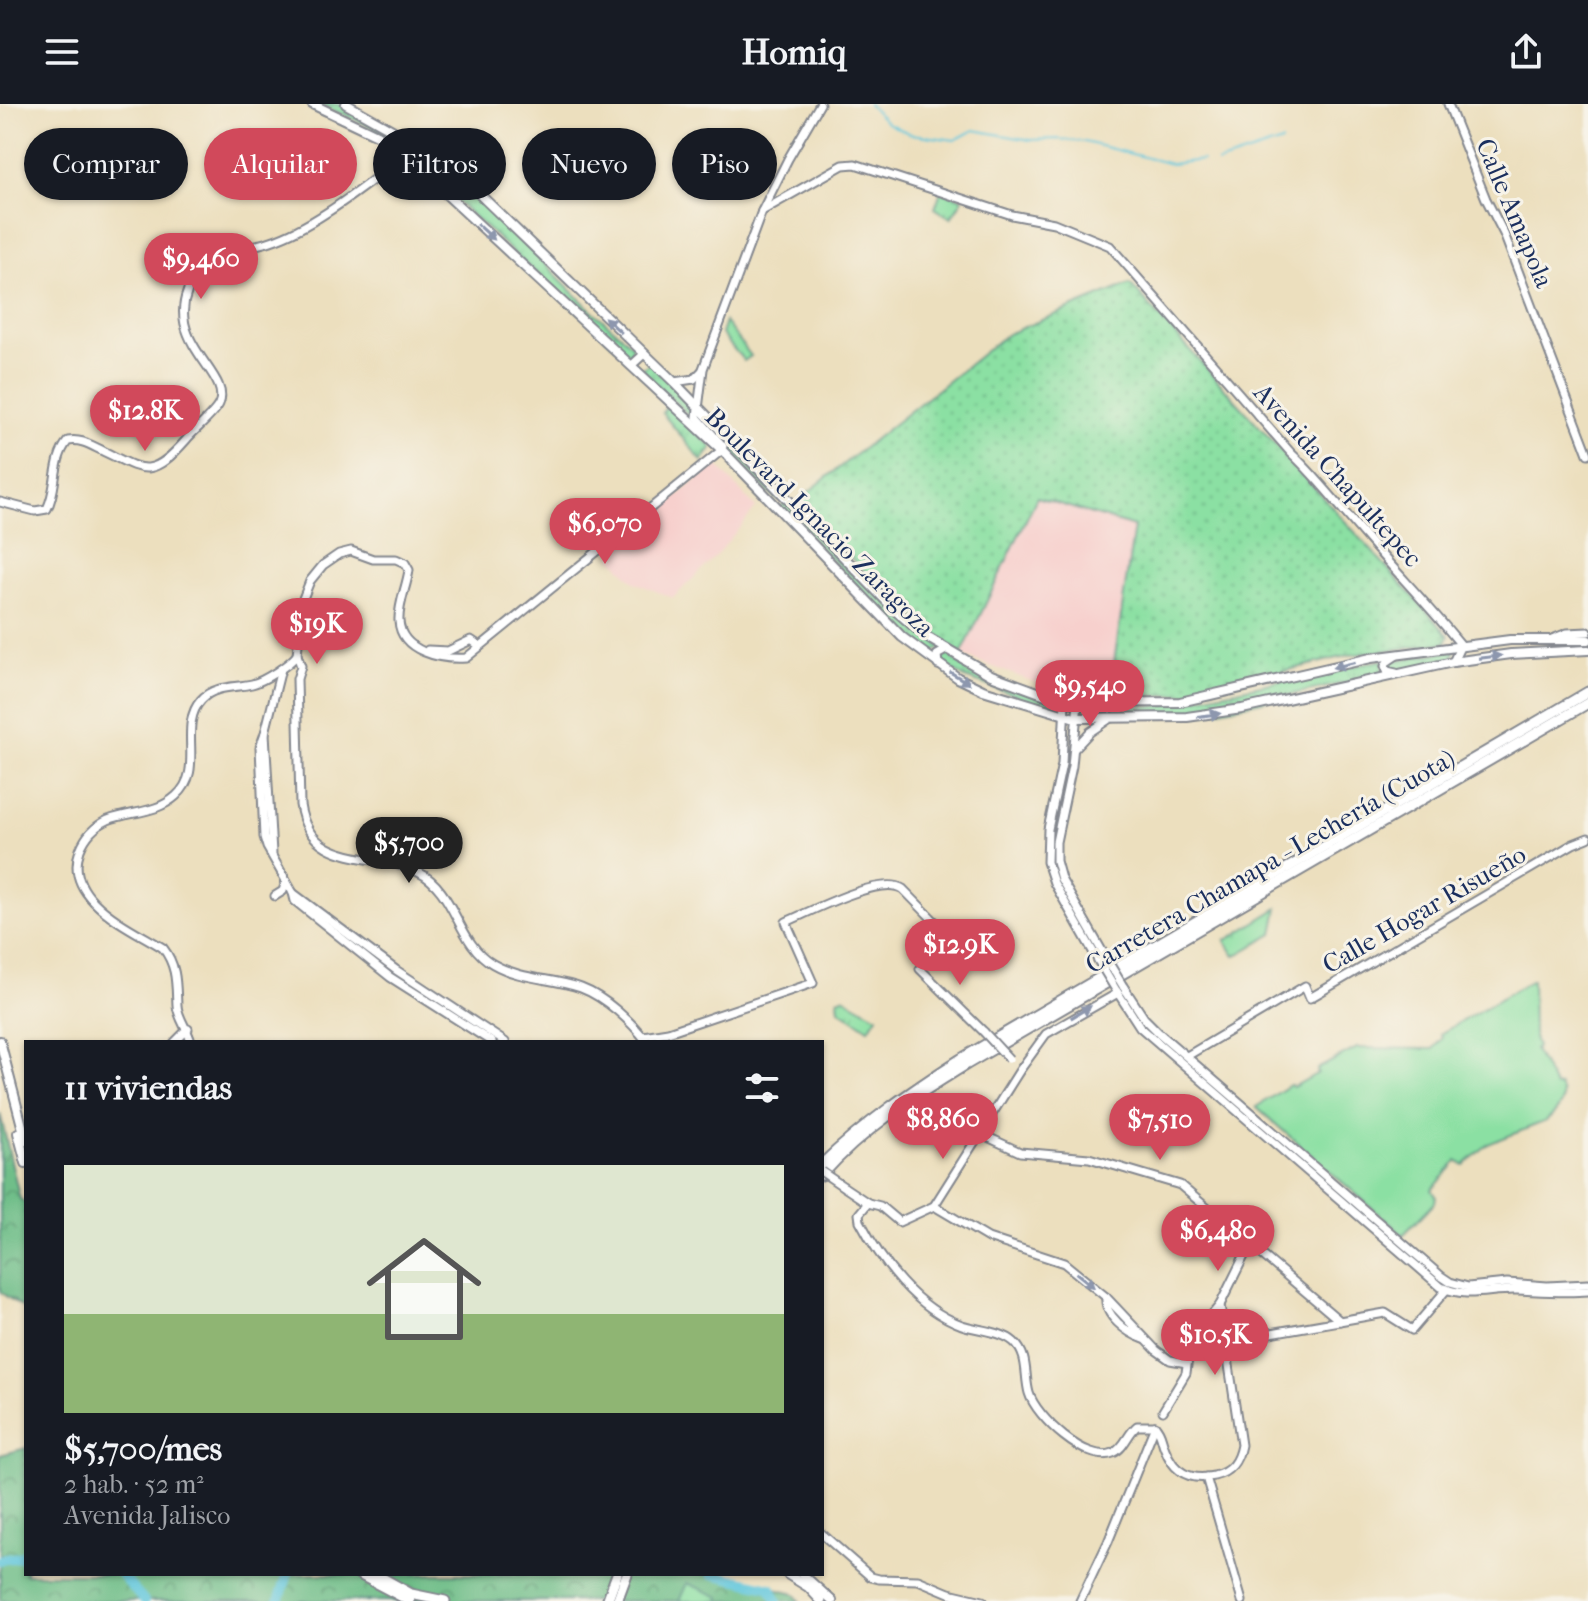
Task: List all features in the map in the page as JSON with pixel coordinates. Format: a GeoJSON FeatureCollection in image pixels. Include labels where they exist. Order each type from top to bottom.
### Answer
{"type":"FeatureCollection","features":[{"type":"Feature","properties":{"kind":"highway","name":"Carretera Chamapa - Lechería (Cuota)"},"geometry":{"type":"LineString","coordinates":[[824,1162],[888,1107],[961,1059],[1588,692]]}},
{"type":"Feature","properties":{"kind":"highway","name":"Carretera Chamapa - Lechería (Cuota)"},"geometry":{"type":"LineString","coordinates":[[824,1172],[903,1105],[967,1064],[1588,703]]}},
{"type":"Feature","properties":{"kind":"highway"},"geometry":{"type":"LineString","coordinates":[[363,1576],[410,1601]]}},
{"type":"Feature","properties":{"kind":"highway"},"geometry":{"type":"LineString","coordinates":[[379,1576],[411,1594],[445,1601]]}},
{"type":"Feature","properties":{"kind":"highway"},"geometry":{"type":"LineString","coordinates":[[607,1601],[616,1576]]}},
{"type":"Feature","properties":{"kind":"highway"},"geometry":{"type":"LineString","coordinates":[[617,1601],[626,1576]]}},
{"type":"Feature","properties":{"kind":"main road","name":"Boulevard Ignacio Zaragoza"},"geometry":{"type":"LineString","coordinates":[[312,104],[373,133]]}},
{"type":"Feature","properties":{"kind":"main road","name":"Boulevard Ignacio Zaragoza"},"geometry":{"type":"LineString","coordinates":[[346,104],[401,135],[464,180],[674,382],[897,612],[946,650],[991,675],[1065,702],[1180,702],[1399,654],[1461,645],[1551,639],[1588,640]]}},
{"type":"Feature","properties":{"kind":"main road","name":"Boulevard Ignacio Zaragoza"},"geometry":{"type":"LineString","coordinates":[[453,200],[722,450],[902,637],[938,665],[971,685],[1075,718],[1210,715],[1453,662],[1511,654],[1588,650]]}},
{"type":"Feature","properties":{"kind":"main road"},"geometry":{"type":"LineString","coordinates":[[0,1041],[24,1133]]}},
{"type":"Feature","properties":{"kind":"main road"},"geometry":{"type":"LineString","coordinates":[[0,1063],[24,1155]]}},
{"type":"Feature","properties":{"kind":"main road"},"geometry":{"type":"LineString","coordinates":[[790,1576],[808,1587],[821,1601]]}},
{"type":"Feature","properties":{"kind":"main road"},"geometry":{"type":"LineString","coordinates":[[804,1576],[832,1601]]}},
{"type":"Feature","properties":{"kind":"street","name":"Calle Amapola"},"geometry":{"type":"LineString","coordinates":[[1448,104],[1486,199],[1504,234],[1588,454]]}},
{"type":"Feature","properties":{"kind":"street"},"geometry":{"type":"LineString","coordinates":[[744,473],[741,464],[699,422],[703,369],[762,211],[815,106]]}},
{"type":"Feature","properties":{"kind":"street","name":"Avenida Chapultepec"},"geometry":{"type":"LineString","coordinates":[[762,211],[843,165],[855,164],[1012,215],[1054,223],[1110,246],[1291,453],[1318,478],[1357,528],[1461,645]]}},
{"type":"Feature","properties":{"kind":"street"},"geometry":{"type":"LineString","coordinates":[[0,502],[22,509],[47,509],[53,496],[60,455],[68,441],[84,442],[139,467],[155,468],[166,462],[217,408],[221,395],[214,376],[192,344],[185,325],[186,297],[199,271],[224,254],[297,230],[373,178]]}},
{"type":"Feature","properties":{"kind":"street"},"geometry":{"type":"LineString","coordinates":[[632,365],[644,354]]}},
{"type":"Feature","properties":{"kind":"street"},"geometry":{"type":"LineString","coordinates":[[674,382],[694,379],[703,369]]}},
{"type":"Feature","properties":{"kind":"street"},"geometry":{"type":"LineString","coordinates":[[722,450],[466,658],[440,658],[421,649],[403,634],[399,623],[408,566],[401,561],[373,559],[351,551],[327,561],[310,581],[302,601],[297,655],[301,666],[297,679],[300,805],[305,822],[323,845],[346,857],[417,871],[434,883],[472,946],[485,959],[523,976],[590,993],[645,1039],[813,983],[786,922],[872,888],[897,885],[952,939],[920,969],[1020,1070]]}},
{"type":"Feature","properties":{"kind":"street"},"geometry":{"type":"LineString","coordinates":[[1551,639],[1567,633],[1588,632]]}},
{"type":"Feature","properties":{"kind":"street"},"geometry":{"type":"LineString","coordinates":[[421,649],[448,651],[471,640],[480,646]]}},
{"type":"Feature","properties":{"kind":"street"},"geometry":{"type":"LineString","coordinates":[[1453,662],[1461,645]]}},
{"type":"Feature","properties":{"kind":"street"},"geometry":{"type":"LineString","coordinates":[[938,665],[937,655],[946,650]]}},
{"type":"Feature","properties":{"kind":"street"},"geometry":{"type":"LineString","coordinates":[[1399,654],[1388,661],[1385,669],[1390,673],[1402,673]]}},
{"type":"Feature","properties":{"kind":"street"},"geometry":{"type":"LineString","coordinates":[[191,1040],[177,1006],[178,987],[170,957],[163,948],[87,897],[78,872],[81,848],[90,833],[105,821],[154,809],[177,796],[192,768],[192,719],[200,700],[222,689],[255,684],[297,655]]}},
{"type":"Feature","properties":{"kind":"street"},"geometry":{"type":"LineString","coordinates":[[282,668],[297,679]]}},
{"type":"Feature","properties":{"kind":"street"},"geometry":{"type":"LineString","coordinates":[[282,668],[265,733],[272,853],[297,903],[378,968],[489,1040]]}},
{"type":"Feature","properties":{"kind":"street"},"geometry":{"type":"LineString","coordinates":[[1065,702],[1062,764],[1048,829],[1047,853],[1054,883],[1103,960],[1135,1021],[1450,1282],[1480,1287],[1507,1283],[1547,1286],[1588,1284]]}},
{"type":"Feature","properties":{"kind":"street"},"geometry":{"type":"LineString","coordinates":[[1075,913],[1058,870],[1056,853],[1057,831],[1074,749],[1078,703]]}},
{"type":"Feature","properties":{"kind":"street"},"geometry":{"type":"LineString","coordinates":[[1074,749],[1090,732],[1109,719]]}},
{"type":"Feature","properties":{"kind":"street","name":"Calle Hogar Risueño"},"geometry":{"type":"LineString","coordinates":[[1187,1056],[1305,986],[1310,998],[1588,838]]}},
{"type":"Feature","properties":{"kind":"street"},"geometry":{"type":"LineString","coordinates":[[275,896],[283,891],[286,881]]}},
{"type":"Feature","properties":{"kind":"street"},"geometry":{"type":"LineString","coordinates":[[293,893],[396,970],[502,1040]]}},
{"type":"Feature","properties":{"kind":"street"},"geometry":{"type":"LineString","coordinates":[[824,1175],[868,1203],[880,1206],[899,1222],[934,1206],[1046,1034],[1119,990]]}},
{"type":"Feature","properties":{"kind":"street"},"geometry":{"type":"LineString","coordinates":[[1119,990],[1144,1018],[1187,1056],[1210,1083],[1447,1289],[1479,1294],[1517,1290],[1553,1293],[1588,1291]]}},
{"type":"Feature","properties":{"kind":"street"},"geometry":{"type":"LineString","coordinates":[[177,1040],[188,1029]]}},
{"type":"Feature","properties":{"kind":"street"},"geometry":{"type":"LineString","coordinates":[[981,1134],[1020,1152],[1079,1157],[1130,1168],[1180,1185],[1340,1321]]}},
{"type":"Feature","properties":{"kind":"street"},"geometry":{"type":"LineString","coordinates":[[868,1203],[859,1214],[860,1221],[902,1283],[918,1298],[957,1323],[1010,1338],[1021,1350],[1033,1404],[1057,1430],[1091,1453],[1106,1455],[1118,1451],[1137,1426],[1155,1426]]}},
{"type":"Feature","properties":{"kind":"street"},"geometry":{"type":"LineString","coordinates":[[934,1206],[988,1238],[1064,1263],[1106,1297],[1109,1313],[1132,1333],[1162,1355],[1176,1362],[1188,1361]]}},
{"type":"Feature","properties":{"kind":"street"},"geometry":{"type":"LineString","coordinates":[[1163,1411],[1186,1373],[1189,1350],[1220,1305],[1250,1244]]}},
{"type":"Feature","properties":{"kind":"street"},"geometry":{"type":"LineString","coordinates":[[1225,1341],[1385,1313],[1412,1330],[1447,1289]]}},
{"type":"Feature","properties":{"kind":"street"},"geometry":{"type":"LineString","coordinates":[[1155,1426],[1172,1463],[1183,1475],[1206,1477],[1221,1474],[1234,1465],[1241,1445],[1220,1305]]}},
{"type":"Feature","properties":{"kind":"street"},"geometry":{"type":"LineString","coordinates":[[1080,1601],[1108,1542],[1155,1426]]}},
{"type":"Feature","properties":{"kind":"street"},"geometry":{"type":"LineString","coordinates":[[1206,1477],[1242,1601]]}},
{"type":"Feature","properties":{"kind":"street"},"geometry":{"type":"LineString","coordinates":[[824,1536],[871,1577],[918,1580],[949,1593],[983,1601]]}},
{"type":"Feature","properties":{"kind":"shaded area"},"geometry":{"type":"Polygon","coordinates":[[[716,464],[756,508],[717,555],[673,598],[634,582],[611,557],[650,519],[716,464]]]}},
{"type":"Feature","properties":{"kind":"shaded area"},"geometry":{"type":"Polygon","coordinates":[[[1037,497],[1135,527],[1109,697],[1061,692],[961,655],[1037,497]]]}},
{"type":"Feature","properties":{"kind":"green space"},"geometry":{"type":"Polygon","coordinates":[[[319,104],[338,104],[382,128],[374,128],[319,104]]]}},
{"type":"Feature","properties":{"kind":"green space"},"geometry":{"type":"Polygon","coordinates":[[[941,191],[963,199],[951,218],[935,208],[941,191]]]}},
{"type":"Feature","properties":{"kind":"green space"},"geometry":{"type":"Polygon","coordinates":[[[456,200],[481,200],[588,307],[632,345],[630,354],[624,354],[456,200]]]}},
{"type":"Feature","properties":{"kind":"green space"},"geometry":{"type":"Polygon","coordinates":[[[1130,284],[1449,636],[1445,643],[1350,655],[1190,694],[1109,697],[1134,527],[1037,497],[961,655],[859,566],[797,501],[1007,334],[1130,284]]]}},
{"type":"Feature","properties":{"kind":"green space"},"geometry":{"type":"Polygon","coordinates":[[[725,322],[751,356],[744,361],[721,334],[725,322]]]}},
{"type":"Feature","properties":{"kind":"green space"},"geometry":{"type":"Polygon","coordinates":[[[650,363],[696,408],[694,420],[641,369],[650,363]]]}},
{"type":"Feature","properties":{"kind":"green space"},"geometry":{"type":"Polygon","coordinates":[[[668,405],[712,447],[702,461],[662,413],[668,405]]]}},
{"type":"Feature","properties":{"kind":"green space"},"geometry":{"type":"Polygon","coordinates":[[[701,412],[785,499],[777,500],[758,481],[702,422],[701,412]]]}},
{"type":"Feature","properties":{"kind":"green space"},"geometry":{"type":"Polygon","coordinates":[[[789,502],[837,555],[942,648],[936,650],[933,658],[910,640],[780,506],[789,502]]]}},
{"type":"Feature","properties":{"kind":"green space"},"geometry":{"type":"Polygon","coordinates":[[[1455,650],[1452,660],[1396,672],[1390,666],[1392,661],[1455,650]]]}},
{"type":"Feature","properties":{"kind":"green space"},"geometry":{"type":"Polygon","coordinates":[[[943,651],[968,670],[1058,703],[1057,709],[965,678],[938,660],[943,651]]]}},
{"type":"Feature","properties":{"kind":"green space"},"geometry":{"type":"Polygon","coordinates":[[[1383,660],[1382,669],[1386,674],[1198,715],[1081,715],[1082,706],[1158,706],[1383,660]]]}},
{"type":"Feature","properties":{"kind":"green space"},"geometry":{"type":"Polygon","coordinates":[[[1278,908],[1273,934],[1235,956],[1225,941],[1278,908]]]}},
{"type":"Feature","properties":{"kind":"green space"},"geometry":{"type":"Polygon","coordinates":[[[1532,980],[1533,1034],[1537,1047],[1534,1050],[1555,1087],[1559,1086],[1562,1096],[1560,1105],[1546,1121],[1488,1144],[1464,1165],[1457,1161],[1432,1190],[1436,1196],[1435,1202],[1403,1235],[1256,1107],[1357,1048],[1433,1049],[1442,1038],[1440,1034],[1532,980]]]}},
{"type":"Feature","properties":{"kind":"green space"},"geometry":{"type":"Polygon","coordinates":[[[843,997],[877,1016],[869,1029],[839,1009],[838,999],[843,997]]]}},
{"type":"Feature","properties":{"kind":"green space"},"geometry":{"type":"Polygon","coordinates":[[[0,1113],[20,1199],[24,1202],[24,1309],[0,1292],[0,1113]]]}},
{"type":"Feature","properties":{"kind":"green space"},"geometry":{"type":"Polygon","coordinates":[[[24,1449],[24,1576],[720,1576],[795,1594],[800,1601],[0,1601],[0,1455],[24,1449]]]}},
{"type":"Feature","properties":{"kind":"green space"},"geometry":{"type":"Polygon","coordinates":[[[687,1583],[720,1597],[719,1601],[679,1601],[687,1583]]]}},
{"type":"Feature","properties":{"kind":"waterway"},"geometry":{"type":"LineString","coordinates":[[868,104],[887,123],[911,134],[955,140],[974,130],[1030,140],[1085,142],[1171,164],[1203,160]]}},
{"type":"Feature","properties":{"kind":"waterway"},"geometry":{"type":"LineString","coordinates":[[1217,163],[1282,142]]}},
{"type":"Feature","properties":{"kind":"waterway"},"geometry":{"type":"LineString","coordinates":[[0,1560],[24,1554]]}},
{"type":"Feature","properties":{"kind":"waterway"},"geometry":{"type":"LineString","coordinates":[[123,1576],[144,1601]]}},
{"type":"Feature","properties":{"kind":"waterway"},"geometry":{"type":"LineString","coordinates":[[279,1601],[287,1576]]}},
{"type":"Feature","properties":{"kind":"waterway"},"geometry":{"type":"LineString","coordinates":[[720,1576],[771,1588],[777,1601]]}}]}
